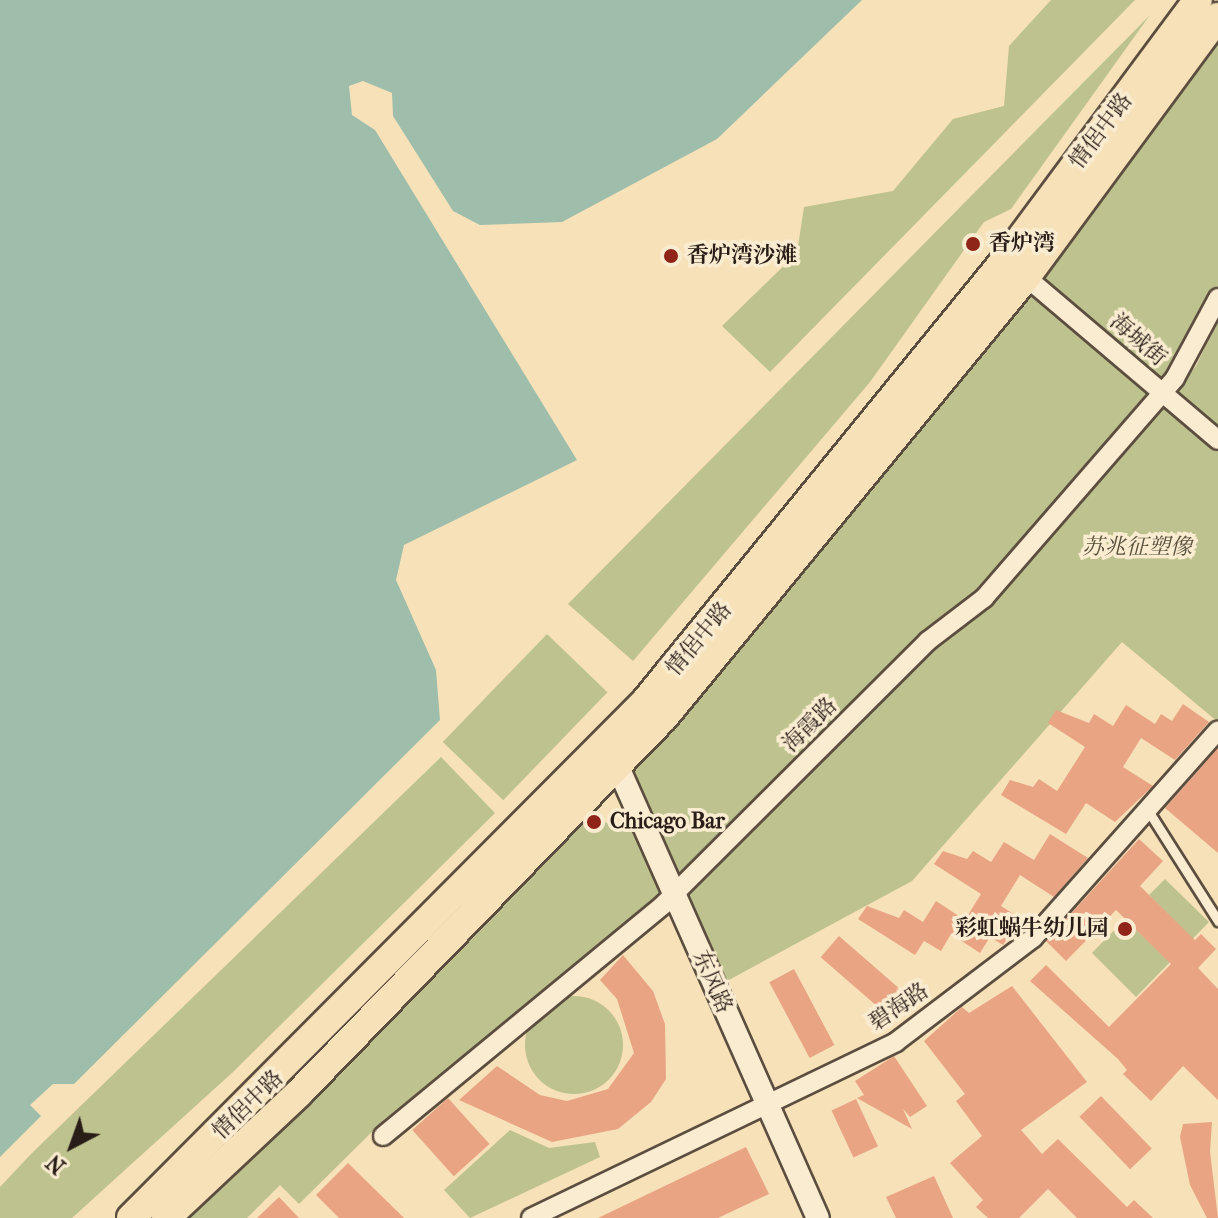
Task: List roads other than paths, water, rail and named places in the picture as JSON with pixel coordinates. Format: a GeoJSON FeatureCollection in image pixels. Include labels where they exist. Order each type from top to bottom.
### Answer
{"type":"FeatureCollection","features":[{"type":"Feature","properties":{"kind":"highway","name":"情侶中路"},"geometry":{"type":"LineString","coordinates":[[131,1218],[609,758],[1001,265],[1198,0]]}},
{"type":"Feature","properties":{"kind":"highway","name":"情侶中路"},"geometry":{"type":"LineString","coordinates":[[166,1218],[609,758],[1026,277],[1218,17]]}},
{"type":"Feature","properties":{"kind":"street","name":"海城街"},"geometry":{"type":"LineString","coordinates":[[1026,277],[1218,440]]}},
{"type":"Feature","properties":{"kind":"street","name":"海霞路"},"geometry":{"type":"LineString","coordinates":[[383,1136],[674,895],[928,641],[984,598],[1163,393],[1218,298]]}},
{"type":"Feature","properties":{"kind":"street","name":"碧海路"},"geometry":{"type":"LineString","coordinates":[[531,1218],[896,1042],[1033,938],[1218,730]]}},
{"type":"Feature","properties":{"kind":"street","name":"东风路"},"geometry":{"type":"LineString","coordinates":[[609,758],[674,895],[818,1218]]}},
{"type":"Feature","properties":{"kind":"lane"},"geometry":{"type":"LineString","coordinates":[[1147,809],[1218,921]]}},
{"type":"Feature","properties":{"kind":"place","name":"香炉湾"},"geometry":{"type":"Point","coordinates":[973,244]}},
{"type":"Feature","properties":{"kind":"place","name":"香炉湾沙滩"},"geometry":{"type":"Point","coordinates":[671,256]}},
{"type":"Feature","properties":{"kind":"place","name":"Chicago Bar"},"geometry":{"type":"Point","coordinates":[594,822]}},
{"type":"Feature","properties":{"kind":"place","name":"彩虹蜗牛幼儿园"},"geometry":{"type":"Point","coordinates":[1125,929]}},
{"type":"Feature","properties":{"kind":"park label","name":"苏兆征塑像"},"geometry":{"type":"Point","coordinates":[1137,548]}}]}
